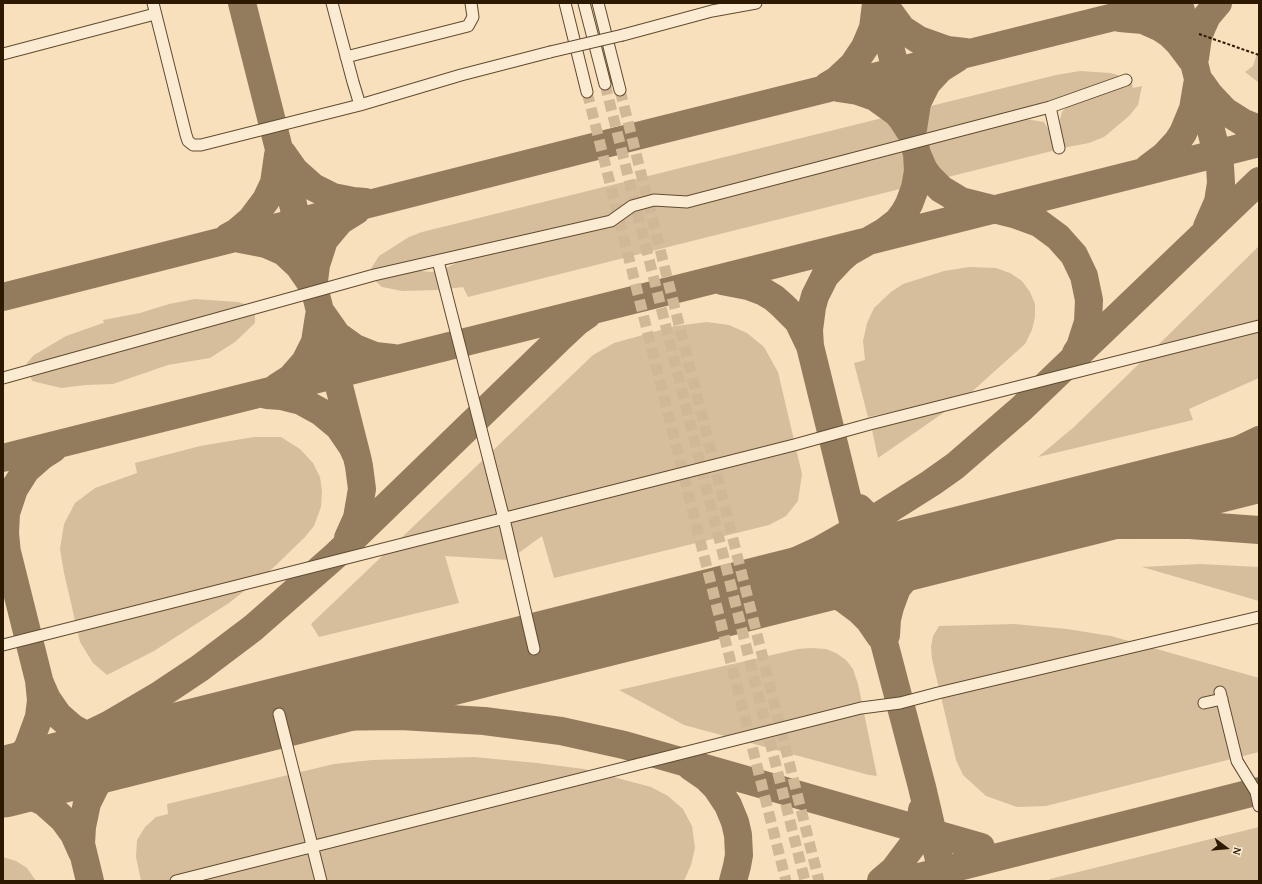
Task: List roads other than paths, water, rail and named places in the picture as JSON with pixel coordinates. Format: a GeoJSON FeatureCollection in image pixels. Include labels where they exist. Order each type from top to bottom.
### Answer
{"type":"FeatureCollection","features":[{"type":"Feature","properties":{"kind":"street"},"geometry":{"type":"LineString","coordinates":[[332,3],[360,105]]}},
{"type":"Feature","properties":{"kind":"street"},"geometry":{"type":"LineString","coordinates":[[346,57],[468,26],[473,17],[471,3]]}},
{"type":"Feature","properties":{"kind":"street"},"geometry":{"type":"LineString","coordinates":[[565,3],[587,92]]}},
{"type":"Feature","properties":{"kind":"street"},"geometry":{"type":"LineString","coordinates":[[584,3],[605,84]]}},
{"type":"Feature","properties":{"kind":"street"},"geometry":{"type":"LineString","coordinates":[[598,3],[620,90]]}},
{"type":"Feature","properties":{"kind":"street"},"geometry":{"type":"LineString","coordinates":[[3,54],[154,8],[188,141],[193,145],[201,146],[360,105],[461,75],[550,52],[712,12],[756,3]]}},
{"type":"Feature","properties":{"kind":"street"},"geometry":{"type":"LineString","coordinates":[[3,378],[367,277],[611,221],[632,206],[654,200],[687,202],[1050,107],[1126,80]]}},
{"type":"Feature","properties":{"kind":"street"},"geometry":{"type":"LineString","coordinates":[[1050,107],[1059,148]]}},
{"type":"Feature","properties":{"kind":"street"},"geometry":{"type":"LineString","coordinates":[[438,261],[504,519],[534,649]]}},
{"type":"Feature","properties":{"kind":"street"},"geometry":{"type":"LineString","coordinates":[[3,645],[504,519],[794,445],[870,424],[1259,326]]}},
{"type":"Feature","properties":{"kind":"street"},"geometry":{"type":"LineString","coordinates":[[176,881],[861,708],[900,703],[1259,618]]}},
{"type":"Feature","properties":{"kind":"street"},"geometry":{"type":"LineString","coordinates":[[1204,703],[1221,695],[1237,761],[1256,792],[1259,806]]}},
{"type":"Feature","properties":{"kind":"street"},"geometry":{"type":"LineString","coordinates":[[279,714],[321,881]]}},
{"type":"Feature","properties":{"kind":"tunnel"},"geometry":{"type":"LineString","coordinates":[[605,84],[805,881]]}},
{"type":"Feature","properties":{"kind":"tunnel"},"geometry":{"type":"LineString","coordinates":[[620,90],[819,881]]}},
{"type":"Feature","properties":{"kind":"tunnel"},"geometry":{"type":"LineString","coordinates":[[587,92],[786,881]]}}]}
